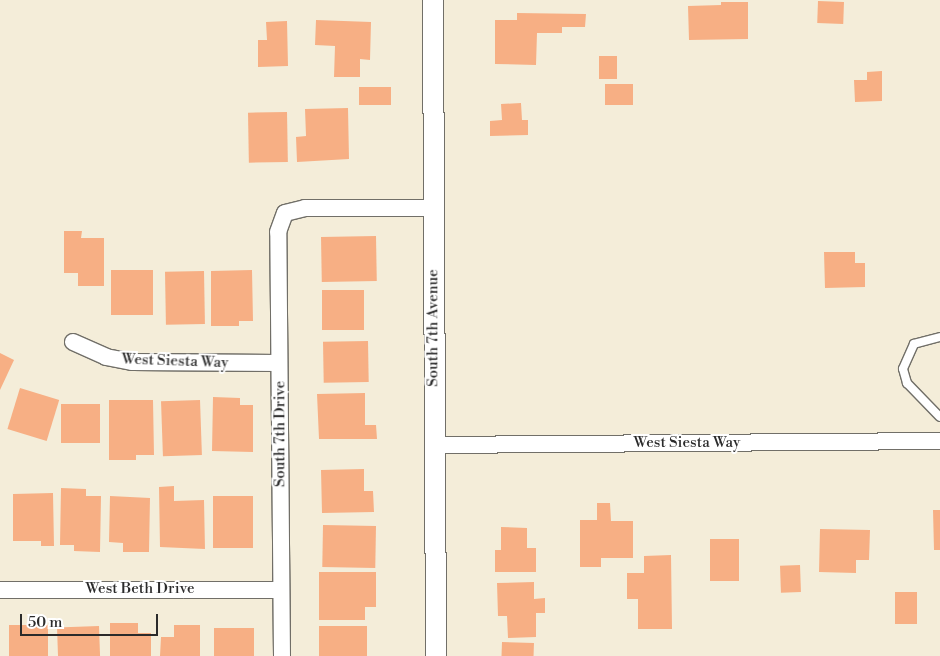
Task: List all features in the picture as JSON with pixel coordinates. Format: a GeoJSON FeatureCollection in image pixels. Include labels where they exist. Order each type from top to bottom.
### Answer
{"type":"FeatureCollection","features":[{"type":"Feature","properties":{"kind":"street","name":"South 7th Avenue"},"geometry":{"type":"LineString","coordinates":[[433,0],[433,445],[436,656]]}},
{"type":"Feature","properties":{"kind":"street","name":"South 7th Drive"},"geometry":{"type":"LineString","coordinates":[[282,656],[278,232],[285,214],[305,208],[433,208]]}},
{"type":"Feature","properties":{"kind":"street","name":"West Siesta Way"},"geometry":{"type":"LineString","coordinates":[[73,342],[106,357],[132,362],[279,363]]}},
{"type":"Feature","properties":{"kind":"street","name":"West Siesta Way"},"geometry":{"type":"LineString","coordinates":[[433,445],[940,441]]}},
{"type":"Feature","properties":{"kind":"street","name":"West Beth Drive"},"geometry":{"type":"LineString","coordinates":[[0,590],[280,590]]}},
{"type":"Feature","properties":{"kind":"lane"},"geometry":{"type":"LineString","coordinates":[[940,337],[914,344],[903,369],[907,382],[940,417]]}},
{"type":"Feature","properties":{"kind":"building"},"geometry":{"type":"Polygon","coordinates":[[[818,1],[844,2],[843,24],[817,23],[818,1]]]}},
{"type":"Feature","properties":{"kind":"building"},"geometry":{"type":"Polygon","coordinates":[[[721,2],[748,2],[748,39],[689,40],[688,6],[721,5],[721,2]]]}},
{"type":"Feature","properties":{"kind":"building"},"geometry":{"type":"Polygon","coordinates":[[[517,13],[586,14],[585,27],[562,27],[562,33],[537,33],[536,65],[495,64],[495,20],[517,20],[517,13]]]}},
{"type":"Feature","properties":{"kind":"building"},"geometry":{"type":"Polygon","coordinates":[[[316,20],[371,22],[370,60],[360,59],[360,77],[334,77],[335,46],[315,45],[316,20]]]}},
{"type":"Feature","properties":{"kind":"building"},"geometry":{"type":"Polygon","coordinates":[[[287,21],[288,66],[258,67],[258,40],[267,40],[266,22],[287,21]]]}},
{"type":"Feature","properties":{"kind":"building"},"geometry":{"type":"Polygon","coordinates":[[[599,56],[617,56],[617,79],[599,79],[599,56]]]}},
{"type":"Feature","properties":{"kind":"building"},"geometry":{"type":"Polygon","coordinates":[[[882,71],[882,101],[855,102],[854,80],[867,80],[867,72],[882,71]]]}},
{"type":"Feature","properties":{"kind":"building"},"geometry":{"type":"Polygon","coordinates":[[[605,84],[633,84],[633,105],[605,105],[605,84]]]}},
{"type":"Feature","properties":{"kind":"building"},"geometry":{"type":"Polygon","coordinates":[[[359,87],[391,87],[391,105],[359,105],[359,87]]]}},
{"type":"Feature","properties":{"kind":"building"},"geometry":{"type":"Polygon","coordinates":[[[521,103],[522,120],[528,120],[528,135],[490,136],[490,121],[502,120],[501,104],[521,103]]]}},
{"type":"Feature","properties":{"kind":"building"},"geometry":{"type":"Polygon","coordinates":[[[348,108],[349,159],[297,162],[296,137],[306,136],[305,109],[348,108]]]}},
{"type":"Feature","properties":{"kind":"building"},"geometry":{"type":"Polygon","coordinates":[[[287,112],[288,162],[249,163],[248,113],[287,112]]]}},
{"type":"Feature","properties":{"kind":"building"},"geometry":{"type":"Polygon","coordinates":[[[64,231],[82,231],[81,238],[104,238],[104,286],[78,286],[78,273],[64,273],[64,231]]]}},
{"type":"Feature","properties":{"kind":"building"},"geometry":{"type":"Polygon","coordinates":[[[376,236],[377,281],[322,282],[321,237],[376,236]]]}},
{"type":"Feature","properties":{"kind":"building"},"geometry":{"type":"Polygon","coordinates":[[[824,252],[855,252],[855,263],[865,263],[865,287],[825,288],[824,252]]]}},
{"type":"Feature","properties":{"kind":"building"},"geometry":{"type":"Polygon","coordinates":[[[111,270],[153,270],[153,315],[111,315],[111,270]]]}},
{"type":"Feature","properties":{"kind":"building"},"geometry":{"type":"Polygon","coordinates":[[[252,270],[253,321],[239,321],[239,326],[211,326],[211,271],[252,270]]]}},
{"type":"Feature","properties":{"kind":"building"},"geometry":{"type":"Polygon","coordinates":[[[204,271],[205,324],[166,325],[165,272],[204,271]]]}},
{"type":"Feature","properties":{"kind":"building"},"geometry":{"type":"Polygon","coordinates":[[[322,290],[364,290],[364,330],[322,330],[322,290]]]}},
{"type":"Feature","properties":{"kind":"building"},"geometry":{"type":"Polygon","coordinates":[[[368,341],[369,382],[324,383],[323,342],[368,341]]]}},
{"type":"Feature","properties":{"kind":"building"},"geometry":{"type":"Polygon","coordinates":[[[0,353],[14,360],[0,390],[0,353]]]}},
{"type":"Feature","properties":{"kind":"building"},"geometry":{"type":"Polygon","coordinates":[[[20,388],[59,400],[47,441],[7,429],[20,388]]]}},
{"type":"Feature","properties":{"kind":"building"},"geometry":{"type":"Polygon","coordinates":[[[365,393],[365,425],[376,425],[377,439],[319,439],[317,394],[365,393]]]}},
{"type":"Feature","properties":{"kind":"building"},"geometry":{"type":"Polygon","coordinates":[[[213,397],[240,398],[240,405],[253,405],[253,452],[212,451],[213,397]]]}},
{"type":"Feature","properties":{"kind":"building"},"geometry":{"type":"Polygon","coordinates":[[[109,400],[153,400],[154,455],[136,455],[136,460],[109,460],[109,400]]]}},
{"type":"Feature","properties":{"kind":"building"},"geometry":{"type":"Polygon","coordinates":[[[200,400],[202,455],[163,456],[161,401],[200,400]]]}},
{"type":"Feature","properties":{"kind":"building"},"geometry":{"type":"Polygon","coordinates":[[[61,404],[100,404],[100,443],[61,443],[61,404]]]}},
{"type":"Feature","properties":{"kind":"building"},"geometry":{"type":"Polygon","coordinates":[[[364,469],[364,491],[373,491],[374,512],[322,513],[321,470],[364,469]]]}},
{"type":"Feature","properties":{"kind":"building"},"geometry":{"type":"Polygon","coordinates":[[[174,486],[174,501],[204,500],[205,549],[160,547],[159,487],[174,486]]]}},
{"type":"Feature","properties":{"kind":"building"},"geometry":{"type":"Polygon","coordinates":[[[61,488],[86,489],[86,496],[101,496],[100,552],[74,551],[74,545],[60,545],[61,488]]]}},
{"type":"Feature","properties":{"kind":"building"},"geometry":{"type":"Polygon","coordinates":[[[53,493],[54,546],[41,546],[41,541],[13,541],[13,494],[53,493]]]}},
{"type":"Feature","properties":{"kind":"building"},"geometry":{"type":"Polygon","coordinates":[[[110,496],[150,498],[149,552],[123,552],[123,543],[109,542],[110,496]]]}},
{"type":"Feature","properties":{"kind":"building"},"geometry":{"type":"Polygon","coordinates":[[[213,496],[253,496],[253,548],[213,548],[213,496]]]}},
{"type":"Feature","properties":{"kind":"building"},"geometry":{"type":"Polygon","coordinates":[[[597,503],[610,503],[611,521],[633,521],[633,558],[601,558],[601,567],[580,567],[580,520],[597,520],[597,503]]]}},
{"type":"Feature","properties":{"kind":"building"},"geometry":{"type":"Polygon","coordinates":[[[933,510],[940,510],[940,550],[934,550],[933,510]]]}},
{"type":"Feature","properties":{"kind":"building"},"geometry":{"type":"Polygon","coordinates":[[[323,525],[376,526],[375,568],[322,567],[323,525]]]}},
{"type":"Feature","properties":{"kind":"building"},"geometry":{"type":"Polygon","coordinates":[[[501,527],[527,528],[527,548],[536,548],[536,572],[495,572],[495,550],[501,550],[501,527]]]}},
{"type":"Feature","properties":{"kind":"building"},"geometry":{"type":"Polygon","coordinates":[[[820,529],[870,530],[869,560],[856,560],[856,573],[819,572],[820,529]]]}},
{"type":"Feature","properties":{"kind":"building"},"geometry":{"type":"Polygon","coordinates":[[[710,539],[739,539],[739,581],[710,581],[710,539]]]}},
{"type":"Feature","properties":{"kind":"building"},"geometry":{"type":"Polygon","coordinates":[[[671,555],[672,629],[638,629],[638,599],[627,599],[627,573],[644,573],[644,556],[671,555]]]}},
{"type":"Feature","properties":{"kind":"building"},"geometry":{"type":"Polygon","coordinates":[[[800,565],[801,592],[781,593],[780,566],[800,565]]]}},
{"type":"Feature","properties":{"kind":"building"},"geometry":{"type":"Polygon","coordinates":[[[319,572],[376,572],[376,607],[365,607],[365,620],[319,620],[319,572]]]}},
{"type":"Feature","properties":{"kind":"building"},"geometry":{"type":"Polygon","coordinates":[[[534,582],[534,599],[545,598],[545,613],[536,613],[536,637],[508,638],[507,616],[498,616],[497,583],[534,582]]]}},
{"type":"Feature","properties":{"kind":"building"},"geometry":{"type":"Polygon","coordinates":[[[895,592],[917,592],[917,624],[895,624],[895,592]]]}},
{"type":"Feature","properties":{"kind":"building"},"geometry":{"type":"Polygon","coordinates":[[[110,623],[138,623],[138,633],[151,633],[151,656],[110,656],[110,623]]]}},
{"type":"Feature","properties":{"kind":"building"},"geometry":{"type":"Polygon","coordinates":[[[9,625],[48,625],[48,656],[9,656],[9,625]]]}},
{"type":"Feature","properties":{"kind":"building"},"geometry":{"type":"Polygon","coordinates":[[[174,625],[200,625],[200,656],[160,656],[161,637],[174,637],[174,625]]]}},
{"type":"Feature","properties":{"kind":"building"},"geometry":{"type":"Polygon","coordinates":[[[99,626],[100,656],[58,656],[57,627],[99,626]]]}},
{"type":"Feature","properties":{"kind":"building"},"geometry":{"type":"Polygon","coordinates":[[[319,626],[367,626],[367,656],[319,656],[319,626]]]}},
{"type":"Feature","properties":{"kind":"building"},"geometry":{"type":"Polygon","coordinates":[[[214,628],[254,628],[254,656],[214,656],[214,628]]]}},
{"type":"Feature","properties":{"kind":"building"},"geometry":{"type":"Polygon","coordinates":[[[502,642],[534,643],[534,656],[502,656],[502,642]]]}}]}
